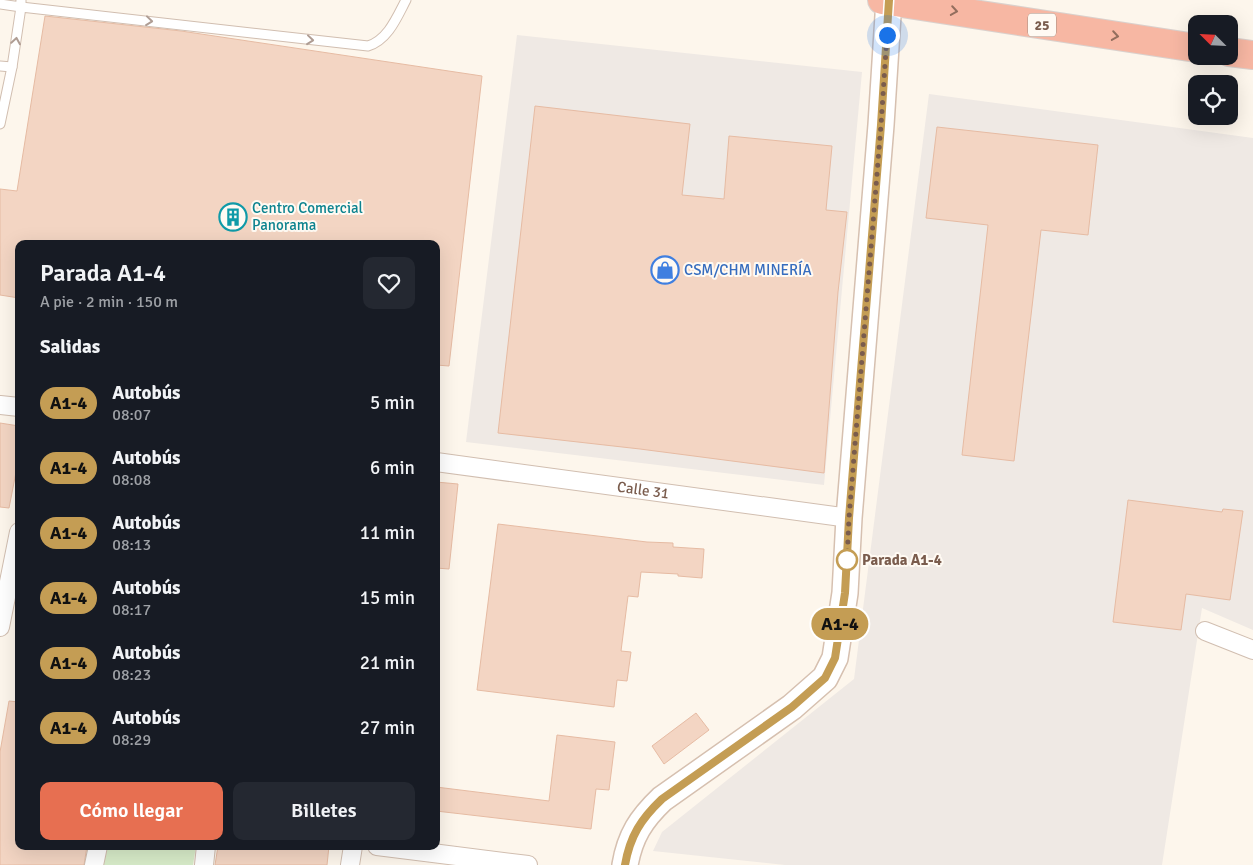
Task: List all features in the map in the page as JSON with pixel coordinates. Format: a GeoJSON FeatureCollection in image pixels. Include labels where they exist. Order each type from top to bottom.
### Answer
{"type":"FeatureCollection","features":[{"type":"Feature","properties":{"kind":"highway","name":"25"},"geometry":{"type":"LineString","coordinates":[[886,0],[1188,47]]}},
{"type":"Feature","properties":{"kind":"highway"},"geometry":{"type":"LineString","coordinates":[[1238,53],[1253,55]]}},
{"type":"Feature","properties":{"kind":"street"},"geometry":{"type":"LineString","coordinates":[[625,865],[633,834],[646,814],[662,799],[792,707],[825,678],[835,658],[845,593],[849,518],[881,125],[886,0]]}},
{"type":"Feature","properties":{"kind":"street"},"geometry":{"type":"LineString","coordinates":[[0,405],[15,407]]}},
{"type":"Feature","properties":{"kind":"street","name":"Calle 31"},"geometry":{"type":"LineString","coordinates":[[440,463],[849,518]]}},
{"type":"Feature","properties":{"kind":"street"},"geometry":{"type":"LineString","coordinates":[[0,626],[15,552]]}},
{"type":"Feature","properties":{"kind":"street"},"geometry":{"type":"LineString","coordinates":[[1205,631],[1253,650]]}},
{"type":"Feature","properties":{"kind":"street"},"geometry":{"type":"LineString","coordinates":[[94,865],[97,850]]}},
{"type":"Feature","properties":{"kind":"street"},"geometry":{"type":"LineString","coordinates":[[204,865],[206,850]]}},
{"type":"Feature","properties":{"kind":"street"},"geometry":{"type":"LineString","coordinates":[[350,865],[352,850]]}},
{"type":"Feature","properties":{"kind":"street"},"geometry":{"type":"LineString","coordinates":[[409,850],[528,865]]}},
{"type":"Feature","properties":{"kind":"lane"},"geometry":{"type":"LineString","coordinates":[[0,4],[21,4],[368,46],[384,38],[406,0]]}},
{"type":"Feature","properties":{"kind":"lane"},"geometry":{"type":"LineString","coordinates":[[0,124],[12,67],[21,4]]}},
{"type":"Feature","properties":{"kind":"lane"},"geometry":{"type":"LineString","coordinates":[[0,66],[12,67]]}},
{"type":"Feature","properties":{"kind":"shaded area","name":"CSM/CHM MINERÍA"},"geometry":{"type":"Polygon","coordinates":[[[517,35],[862,72],[824,485],[466,442],[517,35]]]}},
{"type":"Feature","properties":{"kind":"shaded area"},"geometry":{"type":"Polygon","coordinates":[[[929,94],[1253,138],[1253,630],[1202,608],[1162,865],[785,865],[653,851],[662,832],[854,679],[929,94]]]}},
{"type":"Feature","properties":{"kind":"green space"},"geometry":{"type":"Polygon","coordinates":[[[105,850],[195,850],[193,865],[102,865],[105,850]]]}},
{"type":"Feature","properties":{"kind":"building","name":"Centro Comercial Panorama"},"geometry":{"type":"Polygon","coordinates":[[[45,16],[181,31],[482,76],[449,366],[440,365],[440,240],[15,240],[15,297],[0,295],[0,189],[17,191],[45,16]]]}},
{"type":"Feature","properties":{"kind":"building","name":"CSM/CHM MINERÍA"},"geometry":{"type":"Polygon","coordinates":[[[535,106],[690,124],[682,195],[724,199],[729,136],[832,146],[826,210],[847,212],[838,292],[824,473],[498,433],[535,106]]]}},
{"type":"Feature","properties":{"kind":"building"},"geometry":{"type":"Polygon","coordinates":[[[937,127],[1098,145],[1088,235],[1041,230],[1014,461],[962,455],[988,225],[926,218],[937,127]]]}},
{"type":"Feature","properties":{"kind":"building"},"geometry":{"type":"Polygon","coordinates":[[[0,423],[15,425],[15,477],[9,508],[0,507],[0,423]]]}},
{"type":"Feature","properties":{"kind":"building"},"geometry":{"type":"Polygon","coordinates":[[[440,482],[458,484],[449,569],[440,568],[440,482]]]}},
{"type":"Feature","properties":{"kind":"building"},"geometry":{"type":"Polygon","coordinates":[[[1128,500],[1222,512],[1223,509],[1243,511],[1230,600],[1186,594],[1181,630],[1113,622],[1128,500]]]}},
{"type":"Feature","properties":{"kind":"building"},"geometry":{"type":"Polygon","coordinates":[[[498,524],[647,542],[673,543],[673,547],[704,549],[702,578],[678,576],[678,574],[641,572],[638,597],[628,596],[621,651],[631,652],[627,681],[617,680],[614,707],[477,690],[498,524]]]}},
{"type":"Feature","properties":{"kind":"building"},"geometry":{"type":"Polygon","coordinates":[[[9,701],[15,702],[15,850],[86,850],[84,865],[0,865],[0,752],[9,701]]]}},
{"type":"Feature","properties":{"kind":"building"},"geometry":{"type":"Polygon","coordinates":[[[696,713],[709,730],[664,764],[652,746],[696,713]]]}},
{"type":"Feature","properties":{"kind":"building"},"geometry":{"type":"Polygon","coordinates":[[[557,735],[615,742],[609,790],[596,789],[591,829],[440,811],[440,787],[549,801],[557,735]]]}},
{"type":"Feature","properties":{"kind":"building"},"geometry":{"type":"Polygon","coordinates":[[[217,850],[329,850],[327,865],[215,865],[217,850]]]}},
{"type":"Feature","properties":{"kind":"bus line","name":"A1-4"},"geometry":{"type":"LineString","coordinates":[[625,865],[633,834],[646,814],[662,799],[792,707],[825,678],[835,658],[845,593],[849,518],[881,125],[889,0]]}},
{"type":"Feature","properties":{"kind":"place","name":"Centro Comercial Panorama"},"geometry":{"type":"Point","coordinates":[233,217]}},
{"type":"Feature","properties":{"kind":"place","name":"CSM/CHM MINERÍA"},"geometry":{"type":"Point","coordinates":[665,270]}},
{"type":"Feature","properties":{"kind":"place","name":"Parada A1-4"},"geometry":{"type":"Point","coordinates":[847,560]}},
{"type":"Feature","properties":{"kind":"route"},"geometry":{"type":"LineString","coordinates":[[847,560],[887,35]]}}]}
